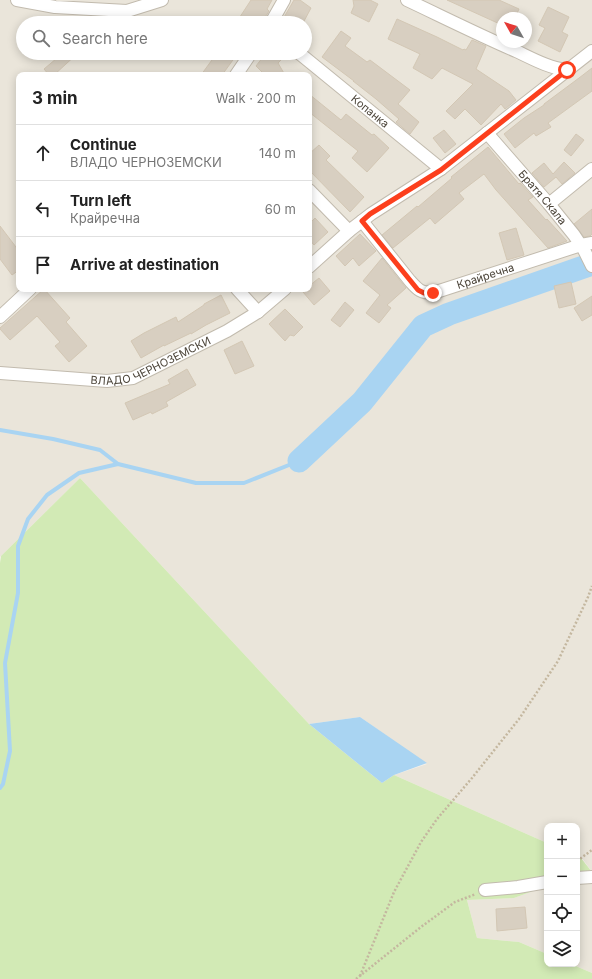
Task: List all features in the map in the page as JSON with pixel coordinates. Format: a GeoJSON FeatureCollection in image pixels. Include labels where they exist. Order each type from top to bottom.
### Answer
{"type":"FeatureCollection","features":[{"type":"Feature","properties":{"kind":"street"},"geometry":{"type":"LineString","coordinates":[[17,0],[55,7],[127,11],[162,0]]}},
{"type":"Feature","properties":{"kind":"street"},"geometry":{"type":"LineString","coordinates":[[275,16],[284,0]]}},
{"type":"Feature","properties":{"kind":"street"},"geometry":{"type":"LineString","coordinates":[[407,0],[423,4],[491,40],[556,69],[567,70]]}},
{"type":"Feature","properties":{"kind":"street"},"geometry":{"type":"LineString","coordinates":[[312,264],[370,214],[441,170],[592,51]]}},
{"type":"Feature","properties":{"kind":"street"},"geometry":{"type":"LineString","coordinates":[[238,72],[246,60]]}},
{"type":"Feature","properties":{"kind":"street","name":"Копанка"},"geometry":{"type":"LineString","coordinates":[[307,60],[441,170]]}},
{"type":"Feature","properties":{"kind":"street","name":"Братя Скала"},"geometry":{"type":"LineString","coordinates":[[487,133],[585,246],[592,266]]}},
{"type":"Feature","properties":{"kind":"street"},"geometry":{"type":"LineString","coordinates":[[549,204],[592,169]]}},
{"type":"Feature","properties":{"kind":"street"},"geometry":{"type":"LineString","coordinates":[[312,193],[349,231]]}},
{"type":"Feature","properties":{"kind":"street","name":"Крайречна"},"geometry":{"type":"LineString","coordinates":[[362,221],[410,281],[418,290],[424,293],[433,293],[585,246]]}},
{"type":"Feature","properties":{"kind":"street"},"geometry":{"type":"LineString","coordinates":[[0,317],[27,292]]}},
{"type":"Feature","properties":{"kind":"street"},"geometry":{"type":"LineString","coordinates":[[240,292],[258,312]]}},
{"type":"Feature","properties":{"kind":"street","name":"ВЛАДО ЧЕРНОЗЕМСКИ"},"geometry":{"type":"LineString","coordinates":[[0,373],[107,381],[133,378],[227,331],[258,312],[281,292]]}},
{"type":"Feature","properties":{"kind":"street"},"geometry":{"type":"LineString","coordinates":[[580,878],[592,877]]}},
{"type":"Feature","properties":{"kind":"street"},"geometry":{"type":"LineString","coordinates":[[485,890],[544,883]]}},
{"type":"Feature","properties":{"kind":"path"},"geometry":{"type":"LineString","coordinates":[[360,976],[394,892],[421,842],[437,819],[519,719],[558,661],[592,586]]}},
{"type":"Feature","properties":{"kind":"path"},"geometry":{"type":"LineString","coordinates":[[580,859],[592,850]]}},
{"type":"Feature","properties":{"kind":"path"},"geometry":{"type":"LineString","coordinates":[[356,979],[455,902],[485,890]]}},
{"type":"Feature","properties":{"kind":"shaded area"},"geometry":{"type":"Polygon","coordinates":[[[0,0],[592,0],[592,872],[580,857],[580,823],[544,823],[544,842],[394,775],[427,764],[360,717],[309,724],[80,478],[0,557],[0,0]]]}},
{"type":"Feature","properties":{"kind":"shaded area"},"geometry":{"type":"Polygon","coordinates":[[[580,877],[592,878],[592,973],[578,967],[580,967],[580,877]]]}},
{"type":"Feature","properties":{"kind":"shaded area"},"geometry":{"type":"Polygon","coordinates":[[[544,887],[544,953],[519,942],[477,938],[467,900],[514,898],[544,887]]]}},
{"type":"Feature","properties":{"kind":"green space"},"geometry":{"type":"Polygon","coordinates":[[[80,478],[309,724],[382,783],[394,775],[544,842],[544,887],[514,898],[467,900],[477,938],[519,942],[544,953],[544,967],[578,967],[592,973],[592,979],[0,979],[1,556],[80,478]]]}},
{"type":"Feature","properties":{"kind":"green space"},"geometry":{"type":"Polygon","coordinates":[[[580,858],[581,858],[592,872],[580,876],[580,858]]]}},
{"type":"Feature","properties":{"kind":"water"},"geometry":{"type":"Polygon","coordinates":[[[360,717],[427,763],[394,775],[382,783],[309,724],[360,717]]]}},
{"type":"Feature","properties":{"kind":"building"},"geometry":{"type":"Polygon","coordinates":[[[251,0],[272,0],[267,9],[269,11],[266,16],[241,16],[251,0]]]}},
{"type":"Feature","properties":{"kind":"building"},"geometry":{"type":"Polygon","coordinates":[[[294,0],[300,0],[311,8],[307,16],[285,16],[294,0]]]}},
{"type":"Feature","properties":{"kind":"building"},"geometry":{"type":"Polygon","coordinates":[[[353,0],[370,0],[378,4],[369,22],[351,13],[354,6],[353,0]]]}},
{"type":"Feature","properties":{"kind":"building"},"geometry":{"type":"Polygon","coordinates":[[[447,0],[499,0],[519,9],[518,12],[496,12],[496,22],[447,0]]]}},
{"type":"Feature","properties":{"kind":"building"},"geometry":{"type":"Polygon","coordinates":[[[548,7],[569,17],[562,32],[568,35],[560,52],[538,41],[545,28],[539,25],[548,7]]]}},
{"type":"Feature","properties":{"kind":"building"},"geometry":{"type":"Polygon","coordinates":[[[397,19],[463,50],[466,50],[472,40],[486,46],[476,69],[509,91],[516,100],[505,109],[501,104],[481,125],[465,109],[455,119],[446,111],[473,84],[442,68],[432,79],[413,68],[420,54],[388,39],[397,19]]]}},
{"type":"Feature","properties":{"kind":"building"},"geometry":{"type":"Polygon","coordinates":[[[341,31],[351,38],[345,46],[367,62],[370,60],[410,90],[398,104],[419,122],[410,134],[396,122],[399,119],[354,81],[322,57],[341,31]]]}},
{"type":"Feature","properties":{"kind":"building"},"geometry":{"type":"Polygon","coordinates":[[[55,60],[70,60],[57,72],[46,72],[44,69],[55,60]]]}},
{"type":"Feature","properties":{"kind":"building"},"geometry":{"type":"Polygon","coordinates":[[[212,60],[233,60],[224,72],[203,72],[212,60]]]}},
{"type":"Feature","properties":{"kind":"building"},"geometry":{"type":"Polygon","coordinates":[[[261,60],[281,60],[278,63],[283,72],[262,72],[256,66],[261,60]]]}},
{"type":"Feature","properties":{"kind":"building"},"geometry":{"type":"Polygon","coordinates":[[[592,68],[592,91],[548,123],[551,127],[536,136],[534,133],[515,148],[504,134],[592,68]]]}},
{"type":"Feature","properties":{"kind":"building"},"geometry":{"type":"Polygon","coordinates":[[[312,96],[341,120],[346,114],[372,135],[374,134],[389,148],[367,172],[352,158],[358,151],[312,114],[312,96]]]}},
{"type":"Feature","properties":{"kind":"building"},"geometry":{"type":"Polygon","coordinates":[[[444,130],[456,144],[445,153],[433,138],[444,130]]]}},
{"type":"Feature","properties":{"kind":"building"},"geometry":{"type":"Polygon","coordinates":[[[576,134],[584,140],[571,156],[564,150],[576,134]]]}},
{"type":"Feature","properties":{"kind":"building"},"geometry":{"type":"Polygon","coordinates":[[[319,145],[330,156],[326,160],[364,197],[350,212],[312,173],[312,151],[319,145]]]}},
{"type":"Feature","properties":{"kind":"building"},"geometry":{"type":"Polygon","coordinates":[[[488,147],[519,184],[520,183],[533,197],[528,200],[567,241],[548,248],[496,190],[484,174],[459,193],[464,199],[435,224],[430,218],[393,248],[382,235],[417,206],[418,207],[452,178],[451,177],[488,147]]]}},
{"type":"Feature","properties":{"kind":"building"},"geometry":{"type":"Polygon","coordinates":[[[564,162],[575,173],[562,184],[556,177],[544,187],[532,173],[544,163],[553,174],[564,162]]]}},
{"type":"Feature","properties":{"kind":"building"},"geometry":{"type":"Polygon","coordinates":[[[592,209],[592,234],[584,237],[574,224],[592,209]]]}},
{"type":"Feature","properties":{"kind":"building"},"geometry":{"type":"Polygon","coordinates":[[[315,218],[328,232],[314,245],[312,243],[312,221],[315,218]]]}},
{"type":"Feature","properties":{"kind":"building"},"geometry":{"type":"Polygon","coordinates":[[[0,226],[16,247],[16,272],[12,275],[0,259],[0,226]]]}},
{"type":"Feature","properties":{"kind":"building"},"geometry":{"type":"Polygon","coordinates":[[[516,228],[524,255],[507,260],[499,233],[516,228]]]}},
{"type":"Feature","properties":{"kind":"building"},"geometry":{"type":"Polygon","coordinates":[[[360,234],[376,251],[359,266],[353,258],[345,266],[336,256],[360,234]]]}},
{"type":"Feature","properties":{"kind":"building"},"geometry":{"type":"Polygon","coordinates":[[[382,258],[406,288],[387,305],[391,308],[379,323],[366,313],[380,295],[363,281],[382,258]]]}},
{"type":"Feature","properties":{"kind":"building"},"geometry":{"type":"Polygon","coordinates":[[[319,278],[330,291],[314,305],[303,292],[312,292],[312,284],[319,278]]]}},
{"type":"Feature","properties":{"kind":"building"},"geometry":{"type":"Polygon","coordinates":[[[571,282],[576,304],[559,308],[554,286],[571,282]]]}},
{"type":"Feature","properties":{"kind":"building"},"geometry":{"type":"Polygon","coordinates":[[[41,292],[47,292],[70,318],[66,322],[87,346],[69,362],[55,346],[60,342],[37,316],[10,340],[0,328],[41,292]]]}},
{"type":"Feature","properties":{"kind":"building"},"geometry":{"type":"Polygon","coordinates":[[[221,295],[230,313],[191,334],[164,345],[141,358],[131,341],[176,317],[178,322],[204,304],[221,295]]]}},
{"type":"Feature","properties":{"kind":"building"},"geometry":{"type":"Polygon","coordinates":[[[592,296],[592,315],[582,321],[574,308],[592,296]]]}},
{"type":"Feature","properties":{"kind":"building"},"geometry":{"type":"Polygon","coordinates":[[[345,302],[354,310],[340,327],[331,320],[345,302]]]}},
{"type":"Feature","properties":{"kind":"building"},"geometry":{"type":"Polygon","coordinates":[[[285,309],[303,327],[294,336],[290,335],[285,341],[269,324],[285,309]]]}},
{"type":"Feature","properties":{"kind":"building"},"geometry":{"type":"Polygon","coordinates":[[[242,341],[254,366],[235,374],[224,350],[242,341]]]}},
{"type":"Feature","properties":{"kind":"building"},"geometry":{"type":"Polygon","coordinates":[[[187,369],[196,385],[166,402],[168,406],[152,414],[151,412],[133,420],[125,403],[170,384],[168,380],[187,369]]]}},
{"type":"Feature","properties":{"kind":"building"},"geometry":{"type":"Polygon","coordinates":[[[525,907],[527,928],[497,931],[496,909],[525,907]]]}},
{"type":"Feature","properties":{"kind":"waterway"},"geometry":{"type":"LineString","coordinates":[[299,461],[362,402],[423,326],[449,314],[592,264]]}},
{"type":"Feature","properties":{"kind":"waterway"},"geometry":{"type":"LineString","coordinates":[[0,430],[53,439],[100,450],[118,464]]}},
{"type":"Feature","properties":{"kind":"waterway"},"geometry":{"type":"LineString","coordinates":[[0,788],[3,784],[10,751],[5,663],[18,593],[18,546],[28,519],[47,495],[79,473],[118,464],[196,483],[244,483],[299,461]]}},
{"type":"Feature","properties":{"kind":"route"},"geometry":{"type":"LineString","coordinates":[[433,293],[424,293],[418,290],[362,221],[370,214],[441,170],[567,70]]}}]}
